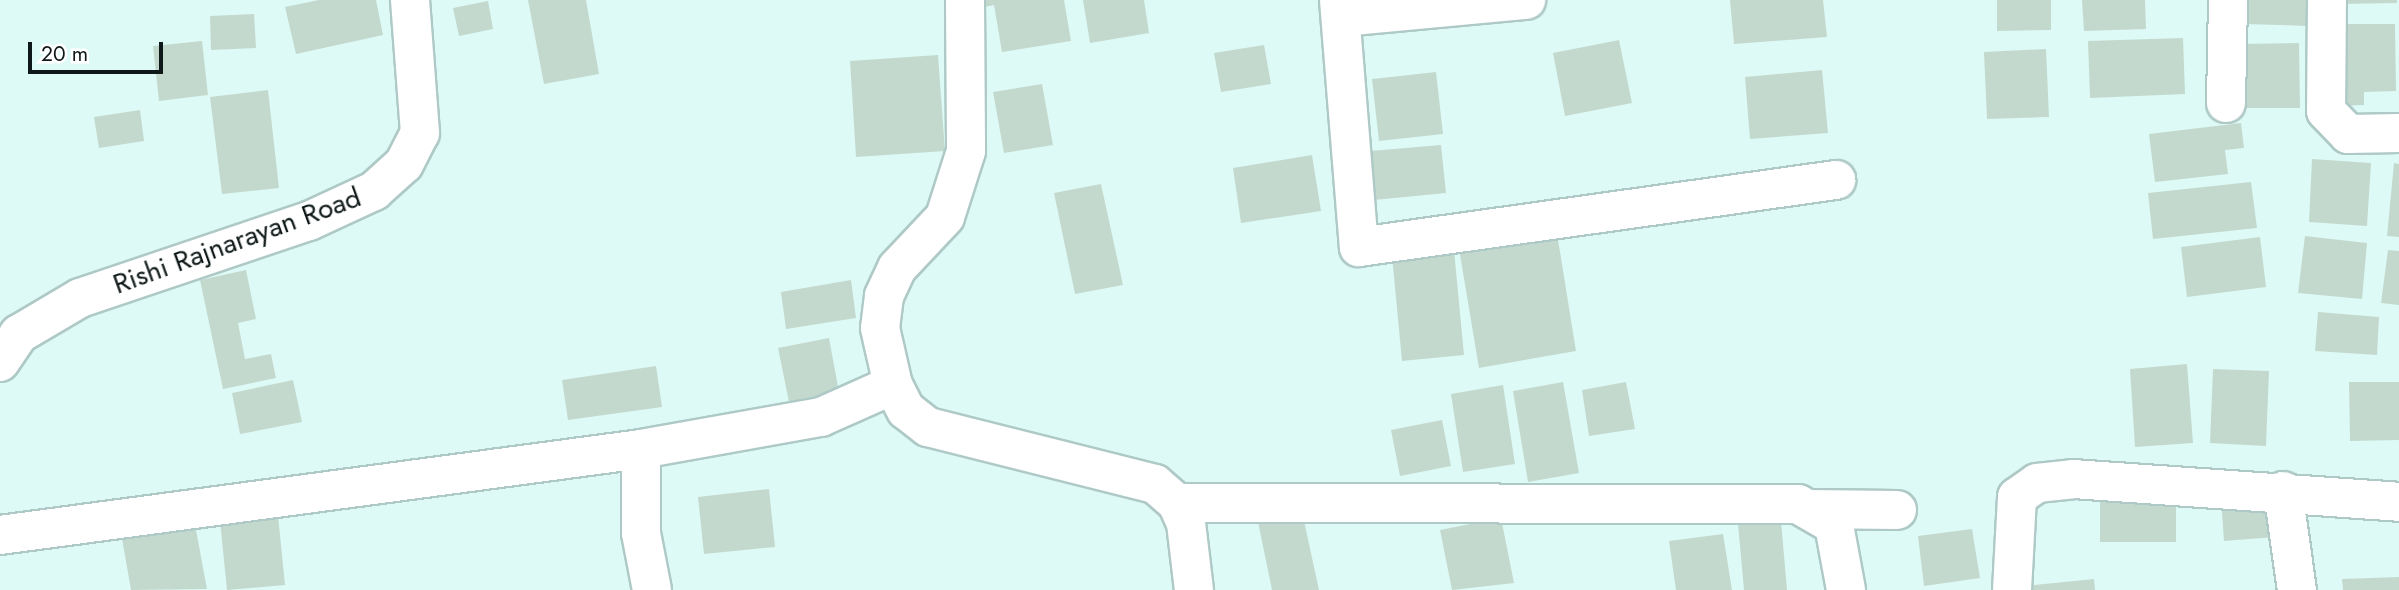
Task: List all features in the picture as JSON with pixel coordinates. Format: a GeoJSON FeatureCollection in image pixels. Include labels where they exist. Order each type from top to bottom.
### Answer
{"type":"FeatureCollection","features":[{"type":"Feature","properties":{"kind":"street","name":"Rishi Rajnarayan Road"},"geometry":{"type":"LineString","coordinates":[[6,340],[80,298],[309,221],[374,191],[404,164],[420,133],[410,0]]}},
{"type":"Feature","properties":{"kind":"street"},"geometry":{"type":"LineString","coordinates":[[965,0],[966,151],[944,217],[897,268],[884,296],[880,328],[892,385],[906,410],[928,427],[1155,484],[1177,503],[1192,550],[1194,590]]}},
{"type":"Feature","properties":{"kind":"street"},"geometry":{"type":"LineString","coordinates":[[1526,0],[1340,9],[1359,247],[1836,180]]}},
{"type":"Feature","properties":{"kind":"street"},"geometry":{"type":"LineString","coordinates":[[2226,103],[2228,0]]}},
{"type":"Feature","properties":{"kind":"street"},"geometry":{"type":"LineString","coordinates":[[2328,0],[2326,111],[2348,134],[2399,133]]}},
{"type":"Feature","properties":{"kind":"street"},"geometry":{"type":"LineString","coordinates":[[0,535],[641,449],[821,417],[892,385]]}},
{"type":"Feature","properties":{"kind":"street"},"geometry":{"type":"LineString","coordinates":[[641,449],[641,533],[652,590]]}},
{"type":"Feature","properties":{"kind":"street"},"geometry":{"type":"LineString","coordinates":[[2011,590],[2017,497],[2037,483],[2073,479],[2283,491],[2399,502]]}},
{"type":"Feature","properties":{"kind":"street"},"geometry":{"type":"LineString","coordinates":[[2283,491],[2297,590]]}},
{"type":"Feature","properties":{"kind":"street"},"geometry":{"type":"LineString","coordinates":[[1177,503],[1563,501],[1798,504],[1834,525],[1846,590]]}},
{"type":"Feature","properties":{"kind":"street"},"geometry":{"type":"LineString","coordinates":[[1807,509],[1897,510]]}},
{"type":"Feature","properties":{"kind":"building"},"geometry":{"type":"Polygon","coordinates":[[[319,0],[376,0],[383,35],[296,54],[285,7],[319,0]]]}},
{"type":"Feature","properties":{"kind":"building"},"geometry":{"type":"Polygon","coordinates":[[[528,0],[586,0],[599,74],[544,84],[528,0]]]}},
{"type":"Feature","properties":{"kind":"building"},"geometry":{"type":"Polygon","coordinates":[[[984,0],[1064,0],[1071,41],[1002,52],[994,5],[985,7],[984,0]]]}},
{"type":"Feature","properties":{"kind":"building"},"geometry":{"type":"Polygon","coordinates":[[[1083,0],[1144,0],[1149,33],[1090,43],[1083,0]]]}},
{"type":"Feature","properties":{"kind":"building"},"geometry":{"type":"Polygon","coordinates":[[[1730,0],[1823,0],[1827,37],[1734,44],[1730,0]]]}},
{"type":"Feature","properties":{"kind":"building"},"geometry":{"type":"Polygon","coordinates":[[[1997,0],[2051,0],[2051,30],[1997,31],[1997,0]]]}},
{"type":"Feature","properties":{"kind":"building"},"geometry":{"type":"Polygon","coordinates":[[[2082,0],[2145,0],[2146,29],[2084,31],[2082,0]]]}},
{"type":"Feature","properties":{"kind":"building"},"geometry":{"type":"Polygon","coordinates":[[[2243,0],[2309,0],[2309,26],[2243,24],[2243,0]]]}},
{"type":"Feature","properties":{"kind":"building"},"geometry":{"type":"Polygon","coordinates":[[[2340,0],[2397,0],[2397,3],[2340,4],[2340,0]]]}},
{"type":"Feature","properties":{"kind":"building"},"geometry":{"type":"Polygon","coordinates":[[[488,1],[493,29],[459,36],[453,8],[488,1]]]}},
{"type":"Feature","properties":{"kind":"building"},"geometry":{"type":"Polygon","coordinates":[[[254,14],[256,48],[211,50],[210,16],[254,14]]]}},
{"type":"Feature","properties":{"kind":"building"},"geometry":{"type":"Polygon","coordinates":[[[2334,24],[2395,24],[2396,91],[2364,92],[2364,105],[2336,106],[2334,24]]]}},
{"type":"Feature","properties":{"kind":"building"},"geometry":{"type":"Polygon","coordinates":[[[2183,38],[2185,94],[2090,98],[2088,41],[2183,38]]]}},
{"type":"Feature","properties":{"kind":"building"},"geometry":{"type":"Polygon","coordinates":[[[1619,40],[1632,103],[1565,116],[1553,53],[1619,40]]]}},
{"type":"Feature","properties":{"kind":"building"},"geometry":{"type":"Polygon","coordinates":[[[202,41],[208,95],[159,101],[153,46],[202,41]]]}},
{"type":"Feature","properties":{"kind":"building"},"geometry":{"type":"Polygon","coordinates":[[[2299,43],[2300,108],[2234,108],[2234,44],[2299,43]]]}},
{"type":"Feature","properties":{"kind":"building"},"geometry":{"type":"Polygon","coordinates":[[[1264,45],[1271,84],[1221,92],[1214,53],[1264,45]]]}},
{"type":"Feature","properties":{"kind":"building"},"geometry":{"type":"Polygon","coordinates":[[[2046,49],[2049,117],[1987,119],[1984,52],[2046,49]]]}},
{"type":"Feature","properties":{"kind":"building"},"geometry":{"type":"Polygon","coordinates":[[[938,55],[945,151],[856,157],[850,61],[938,55]]]}},
{"type":"Feature","properties":{"kind":"building"},"geometry":{"type":"Polygon","coordinates":[[[1822,70],[1828,133],[1750,139],[1745,77],[1822,70]]]}},
{"type":"Feature","properties":{"kind":"building"},"geometry":{"type":"Polygon","coordinates":[[[1436,72],[1443,134],[1379,141],[1372,79],[1436,72]]]}},
{"type":"Feature","properties":{"kind":"building"},"geometry":{"type":"Polygon","coordinates":[[[1042,84],[1053,145],[1004,153],[993,92],[1042,84]]]}},
{"type":"Feature","properties":{"kind":"building"},"geometry":{"type":"Polygon","coordinates":[[[268,90],[279,188],[222,194],[210,97],[268,90]]]}},
{"type":"Feature","properties":{"kind":"building"},"geometry":{"type":"Polygon","coordinates":[[[140,110],[144,141],[99,148],[94,117],[140,110]]]}},
{"type":"Feature","properties":{"kind":"building"},"geometry":{"type":"Polygon","coordinates":[[[2241,123],[2244,148],[2225,150],[2228,174],[2155,182],[2149,134],[2241,123]]]}},
{"type":"Feature","properties":{"kind":"building"},"geometry":{"type":"Polygon","coordinates":[[[1441,145],[1446,193],[1374,200],[1370,151],[1441,145]]]}},
{"type":"Feature","properties":{"kind":"building"},"geometry":{"type":"Polygon","coordinates":[[[1312,155],[1321,211],[1241,223],[1233,168],[1312,155]]]}},
{"type":"Feature","properties":{"kind":"building"},"geometry":{"type":"Polygon","coordinates":[[[2312,159],[2371,163],[2367,226],[2309,222],[2312,159]]]}},
{"type":"Feature","properties":{"kind":"building"},"geometry":{"type":"Polygon","coordinates":[[[2394,163],[2399,164],[2399,237],[2387,236],[2394,163]]]}},
{"type":"Feature","properties":{"kind":"building"},"geometry":{"type":"Polygon","coordinates":[[[2251,182],[2257,228],[2153,239],[2148,193],[2251,182]]]}},
{"type":"Feature","properties":{"kind":"building"},"geometry":{"type":"Polygon","coordinates":[[[1101,184],[1123,285],[1075,294],[1054,193],[1101,184]]]}},
{"type":"Feature","properties":{"kind":"building"},"geometry":{"type":"Polygon","coordinates":[[[1556,227],[1576,351],[1479,368],[1458,243],[1556,227]]]}},
{"type":"Feature","properties":{"kind":"building"},"geometry":{"type":"Polygon","coordinates":[[[2305,236],[2367,243],[2362,299],[2298,293],[2305,236]]]}},
{"type":"Feature","properties":{"kind":"building"},"geometry":{"type":"Polygon","coordinates":[[[2260,237],[2266,287],[2187,297],[2181,247],[2260,237]]]}},
{"type":"Feature","properties":{"kind":"building"},"geometry":{"type":"Polygon","coordinates":[[[1454,250],[1464,355],[1402,361],[1392,256],[1454,250]]]}},
{"type":"Feature","properties":{"kind":"building"},"geometry":{"type":"Polygon","coordinates":[[[2388,250],[2399,251],[2399,305],[2381,303],[2388,250]]]}},
{"type":"Feature","properties":{"kind":"building"},"geometry":{"type":"Polygon","coordinates":[[[246,270],[256,319],[238,323],[245,359],[271,354],[276,378],[223,389],[200,280],[246,270]]]}},
{"type":"Feature","properties":{"kind":"building"},"geometry":{"type":"Polygon","coordinates":[[[851,280],[856,318],[786,329],[781,292],[851,280]]]}},
{"type":"Feature","properties":{"kind":"building"},"geometry":{"type":"Polygon","coordinates":[[[2318,312],[2379,317],[2377,355],[2315,351],[2318,312]]]}},
{"type":"Feature","properties":{"kind":"building"},"geometry":{"type":"Polygon","coordinates":[[[829,338],[839,392],[789,402],[778,348],[829,338]]]}},
{"type":"Feature","properties":{"kind":"building"},"geometry":{"type":"Polygon","coordinates":[[[2187,364],[2193,443],[2135,447],[2130,369],[2187,364]]]}},
{"type":"Feature","properties":{"kind":"building"},"geometry":{"type":"Polygon","coordinates":[[[656,366],[662,407],[568,420],[562,380],[656,366]]]}},
{"type":"Feature","properties":{"kind":"building"},"geometry":{"type":"Polygon","coordinates":[[[2213,369],[2269,371],[2266,446],[2210,443],[2213,369]]]}},
{"type":"Feature","properties":{"kind":"building"},"geometry":{"type":"Polygon","coordinates":[[[293,380],[302,422],[240,434],[232,393],[293,380]]]}},
{"type":"Feature","properties":{"kind":"building"},"geometry":{"type":"Polygon","coordinates":[[[1563,382],[1579,473],[1528,482],[1513,391],[1563,382]]]}},
{"type":"Feature","properties":{"kind":"building"},"geometry":{"type":"Polygon","coordinates":[[[1626,382],[1635,429],[1589,436],[1582,390],[1626,382]]]}},
{"type":"Feature","properties":{"kind":"building"},"geometry":{"type":"Polygon","coordinates":[[[2349,382],[2399,382],[2399,440],[2350,441],[2349,382]]]}},
{"type":"Feature","properties":{"kind":"building"},"geometry":{"type":"Polygon","coordinates":[[[1503,385],[1515,464],[1463,472],[1451,394],[1503,385]]]}},
{"type":"Feature","properties":{"kind":"building"},"geometry":{"type":"Polygon","coordinates":[[[1442,420],[1451,466],[1400,476],[1391,430],[1442,420]]]}},
{"type":"Feature","properties":{"kind":"building"},"geometry":{"type":"Polygon","coordinates":[[[769,489],[775,547],[704,554],[698,497],[769,489]]]}},
{"type":"Feature","properties":{"kind":"building"},"geometry":{"type":"Polygon","coordinates":[[[2100,489],[2176,489],[2176,542],[2100,542],[2100,489]]]}},
{"type":"Feature","properties":{"kind":"building"},"geometry":{"type":"Polygon","coordinates":[[[2272,494],[2275,537],[2224,541],[2221,498],[2272,494]]]}},
{"type":"Feature","properties":{"kind":"building"},"geometry":{"type":"Polygon","coordinates":[[[277,505],[285,585],[227,590],[219,511],[277,505]]]}},
{"type":"Feature","properties":{"kind":"building"},"geometry":{"type":"Polygon","coordinates":[[[1301,507],[1319,590],[1272,590],[1257,517],[1301,507]]]}},
{"type":"Feature","properties":{"kind":"building"},"geometry":{"type":"Polygon","coordinates":[[[193,514],[207,589],[131,590],[120,527],[193,514]]]}},
{"type":"Feature","properties":{"kind":"building"},"geometry":{"type":"Polygon","coordinates":[[[1501,518],[1514,583],[1452,590],[1440,530],[1501,518]]]}},
{"type":"Feature","properties":{"kind":"building"},"geometry":{"type":"Polygon","coordinates":[[[1781,521],[1787,590],[1744,590],[1738,524],[1781,521]]]}},
{"type":"Feature","properties":{"kind":"building"},"geometry":{"type":"Polygon","coordinates":[[[1972,529],[1980,578],[1924,586],[1918,536],[1972,529]]]}},
{"type":"Feature","properties":{"kind":"building"},"geometry":{"type":"Polygon","coordinates":[[[1723,534],[1732,590],[1676,590],[1669,541],[1723,534]]]}},
{"type":"Feature","properties":{"kind":"building"},"geometry":{"type":"Polygon","coordinates":[[[2399,577],[2399,590],[2343,590],[2342,579],[2399,577]]]}},
{"type":"Feature","properties":{"kind":"building"},"geometry":{"type":"Polygon","coordinates":[[[2094,579],[2095,590],[2015,590],[2014,587],[2094,579]]]}}]}
